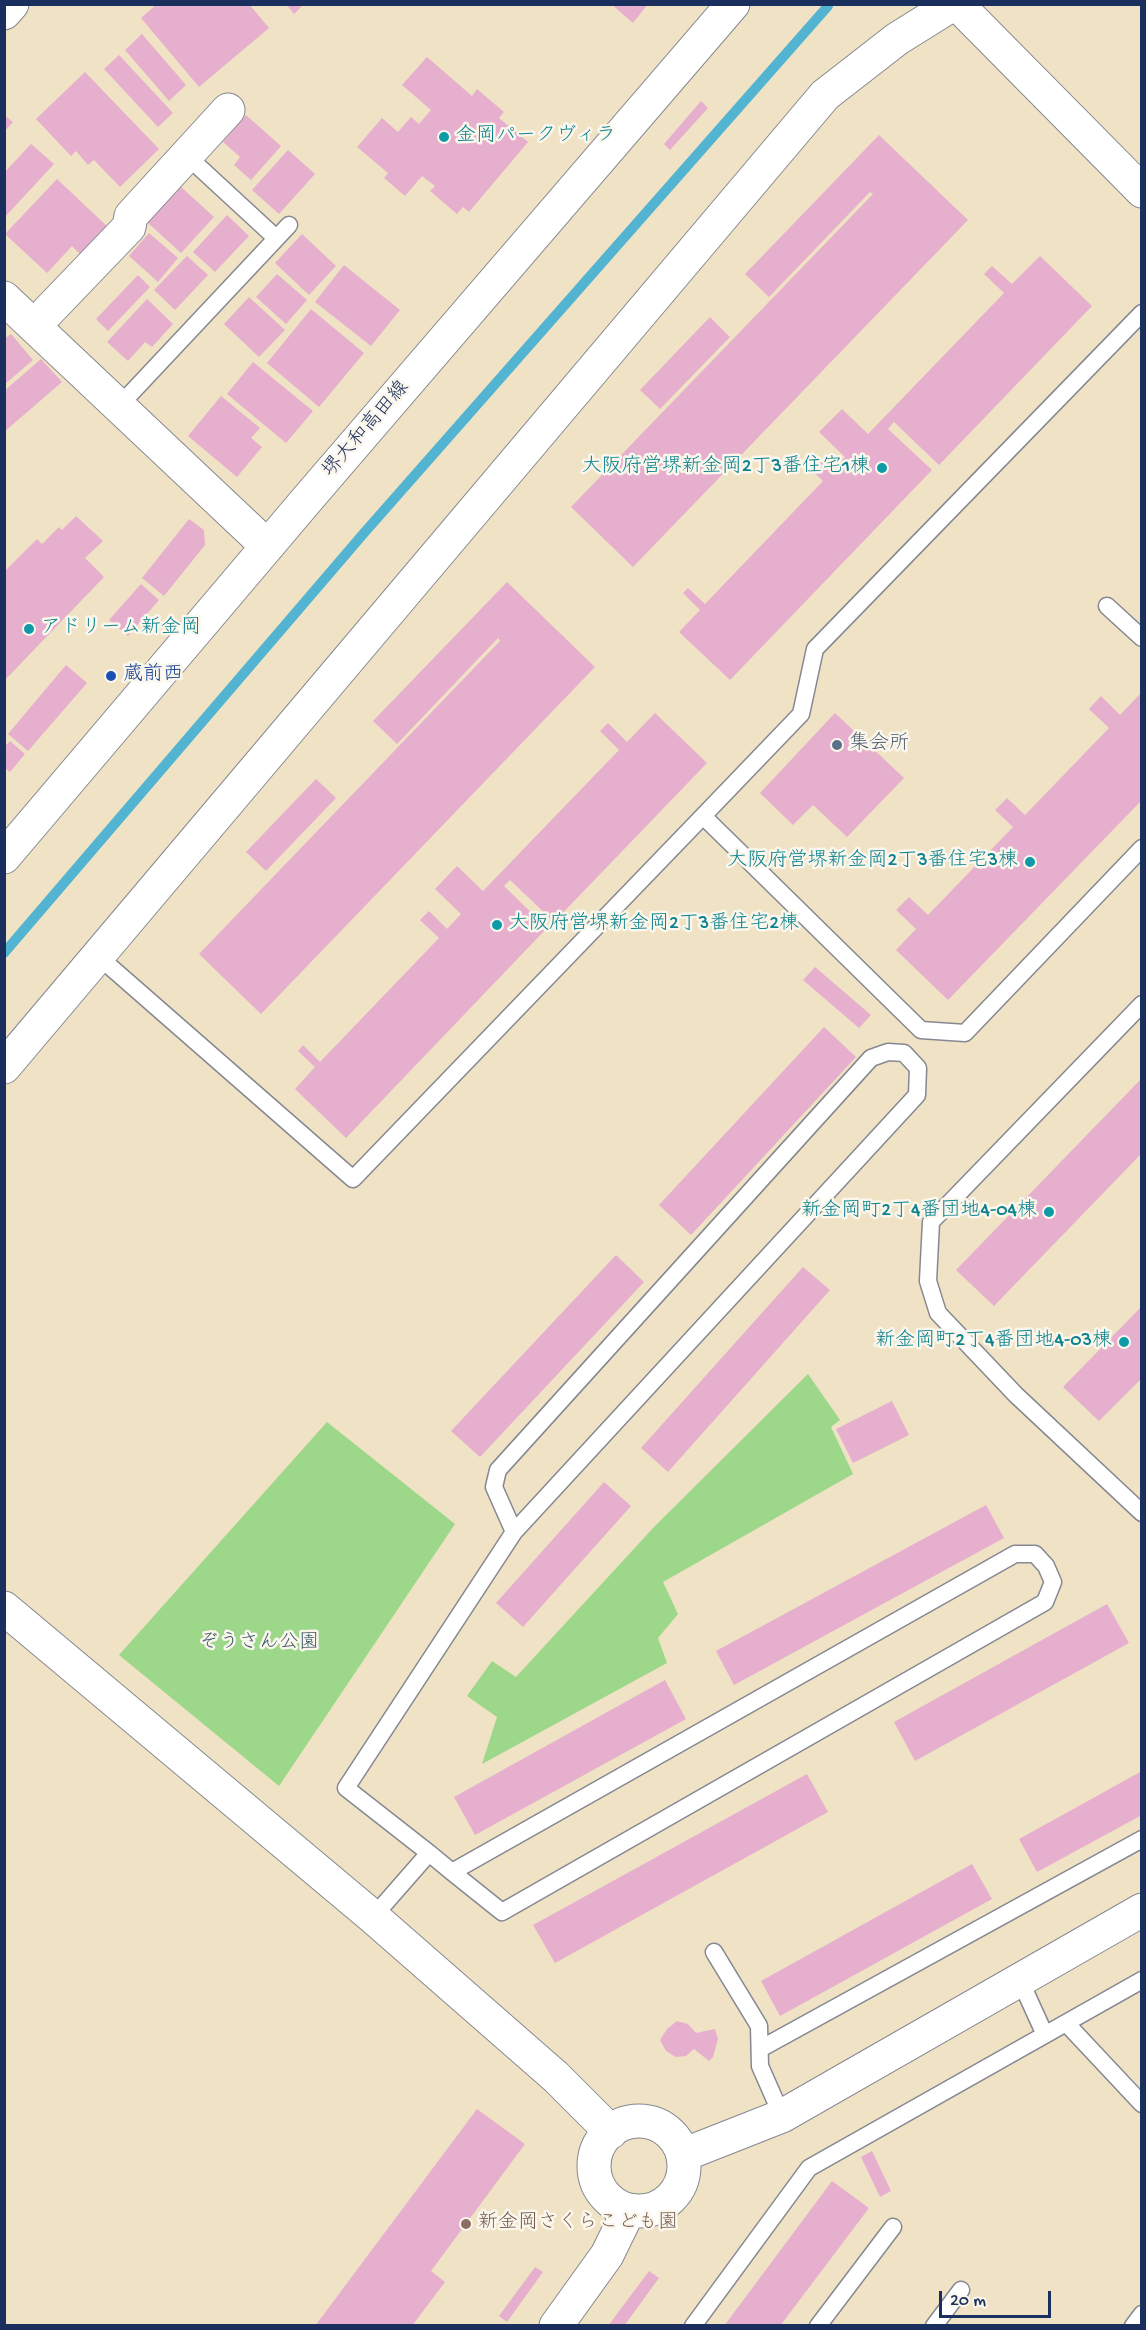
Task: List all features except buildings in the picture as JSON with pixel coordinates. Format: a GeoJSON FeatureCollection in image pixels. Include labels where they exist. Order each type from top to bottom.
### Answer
{"type":"FeatureCollection","features":[{"type":"Feature","properties":{"kind":"street"},"geometry":{"type":"LineString","coordinates":[[4,13],[12,4]]}},
{"type":"Feature","properties":{"kind":"street","name":"堺大和高田線"},"geometry":{"type":"LineString","coordinates":[[4,857],[267,546],[733,4]]}},
{"type":"Feature","properties":{"kind":"street"},"geometry":{"type":"LineString","coordinates":[[4,1067],[825,95],[897,39],[955,4],[1142,191]]}},
{"type":"Feature","properties":{"kind":"street"},"geometry":{"type":"LineString","coordinates":[[34,326],[129,227],[131,216],[228,110]]}},
{"type":"Feature","properties":{"kind":"street"},"geometry":{"type":"LineString","coordinates":[[4,298],[267,546]]}},
{"type":"Feature","properties":{"kind":"street"},"geometry":{"type":"LineString","coordinates":[[4,1608],[373,1917],[556,2077],[611,2132]]}},
{"type":"Feature","properties":{"kind":"street"},"geometry":{"type":"LineString","coordinates":[[683,2155],[782,2116],[1142,1910]]}},
{"type":"Feature","properties":{"kind":"street"},"geometry":{"type":"LineString","coordinates":[[631,2122],[654,2123],[667,2130],[677,2141],[683,2155],[684,2170],[681,2185],[672,2198],[659,2207],[644,2211],[629,2210],[616,2205],[605,2195],[596,2176],[596,2156],[601,2142],[611,2132],[631,2122]]}},
{"type":"Feature","properties":{"kind":"street"},"geometry":{"type":"LineString","coordinates":[[556,2325],[607,2255],[629,2210]]}},
{"type":"Feature","properties":{"kind":"lane"},"geometry":{"type":"LineString","coordinates":[[186,155],[276,238]]}},
{"type":"Feature","properties":{"kind":"lane"},"geometry":{"type":"LineString","coordinates":[[119,406],[289,225]]}},
{"type":"Feature","properties":{"kind":"lane"},"geometry":{"type":"LineString","coordinates":[[98,956],[353,1179],[801,714],[815,649],[1142,313]]}},
{"type":"Feature","properties":{"kind":"lane"},"geometry":{"type":"LineString","coordinates":[[1107,606],[1142,638]]}},
{"type":"Feature","properties":{"kind":"lane"},"geometry":{"type":"LineString","coordinates":[[703,816],[921,1030],[965,1033],[1142,848]]}},
{"type":"Feature","properties":{"kind":"lane"},"geometry":{"type":"LineString","coordinates":[[1142,1004],[931,1222],[928,1281],[938,1312],[1016,1395],[1142,1513]]}},
{"type":"Feature","properties":{"kind":"lane"},"geometry":{"type":"LineString","coordinates":[[452,1872],[1015,1554],[1035,1554],[1046,1566],[1053,1582],[1045,1602],[502,1912],[346,1788],[514,1532],[918,1095],[918,1068],[904,1053],[888,1052],[871,1058],[498,1470],[494,1487],[514,1532]]}},
{"type":"Feature","properties":{"kind":"lane"},"geometry":{"type":"LineString","coordinates":[[760,2049],[1142,1839]]}},
{"type":"Feature","properties":{"kind":"lane"},"geometry":{"type":"LineString","coordinates":[[373,1917],[429,1853]]}},
{"type":"Feature","properties":{"kind":"lane"},"geometry":{"type":"LineString","coordinates":[[714,1952],[759,2026],[760,2066],[782,2116]]}},
{"type":"Feature","properties":{"kind":"lane"},"geometry":{"type":"LineString","coordinates":[[1020,1980],[1045,2035]]}},
{"type":"Feature","properties":{"kind":"lane"},"geometry":{"type":"LineString","coordinates":[[693,2325],[808,2168],[1142,1980]]}},
{"type":"Feature","properties":{"kind":"lane"},"geometry":{"type":"LineString","coordinates":[[1066,2023],[1142,2104]]}},
{"type":"Feature","properties":{"kind":"lane"},"geometry":{"type":"LineString","coordinates":[[818,2325],[893,2227]]}},
{"type":"Feature","properties":{"kind":"lane"},"geometry":{"type":"LineString","coordinates":[[934,2325],[960,2290]]}},
{"type":"Feature","properties":{"kind":"lane"},"geometry":{"type":"LineString","coordinates":[[1133,2325],[1142,2314]]}},
{"type":"Feature","properties":{"kind":"green space"},"geometry":{"type":"Polygon","coordinates":[[[808,1374],[840,1420],[831,1427],[853,1474],[663,1582],[678,1614],[658,1638],[667,1663],[482,1764],[497,1717],[467,1696],[492,1661],[516,1677],[654,1527],[808,1374]]]}},
{"type":"Feature","properties":{"kind":"green space","name":"ぞうさん公園"},"geometry":{"type":"Polygon","coordinates":[[[327,1422],[455,1524],[279,1786],[119,1655],[327,1422]]]}},
{"type":"Feature","properties":{"kind":"waterway"},"geometry":{"type":"LineString","coordinates":[[4,953],[364,533],[828,6]]}},
{"type":"Feature","properties":{"kind":"place","name":"金岡パークヴィラ"},"geometry":{"type":"Point","coordinates":[444,137]}},
{"type":"Feature","properties":{"kind":"place","name":"大阪府営堺新金岡2丁3番住宅1棟"},"geometry":{"type":"Point","coordinates":[882,468]}},
{"type":"Feature","properties":{"kind":"place","name":"アドリーム新金岡"},"geometry":{"type":"Point","coordinates":[29,629]}},
{"type":"Feature","properties":{"kind":"place","name":"蔵前西"},"geometry":{"type":"Point","coordinates":[111,676]}},
{"type":"Feature","properties":{"kind":"place","name":"集会所"},"geometry":{"type":"Point","coordinates":[837,745]}},
{"type":"Feature","properties":{"kind":"place","name":"大阪府営堺新金岡2丁3番住宅3棟"},"geometry":{"type":"Point","coordinates":[1030,862]}},
{"type":"Feature","properties":{"kind":"place","name":"大阪府営堺新金岡2丁3番住宅2棟"},"geometry":{"type":"Point","coordinates":[497,925]}},
{"type":"Feature","properties":{"kind":"place","name":"新金岡町2丁4番団地4-04棟"},"geometry":{"type":"Point","coordinates":[1049,1212]}},
{"type":"Feature","properties":{"kind":"place","name":"新金岡町2丁4番団地4-03棟"},"geometry":{"type":"Point","coordinates":[1124,1342]}},
{"type":"Feature","properties":{"kind":"place","name":"新金岡さくらこども園"},"geometry":{"type":"Point","coordinates":[466,2224]}}]}
